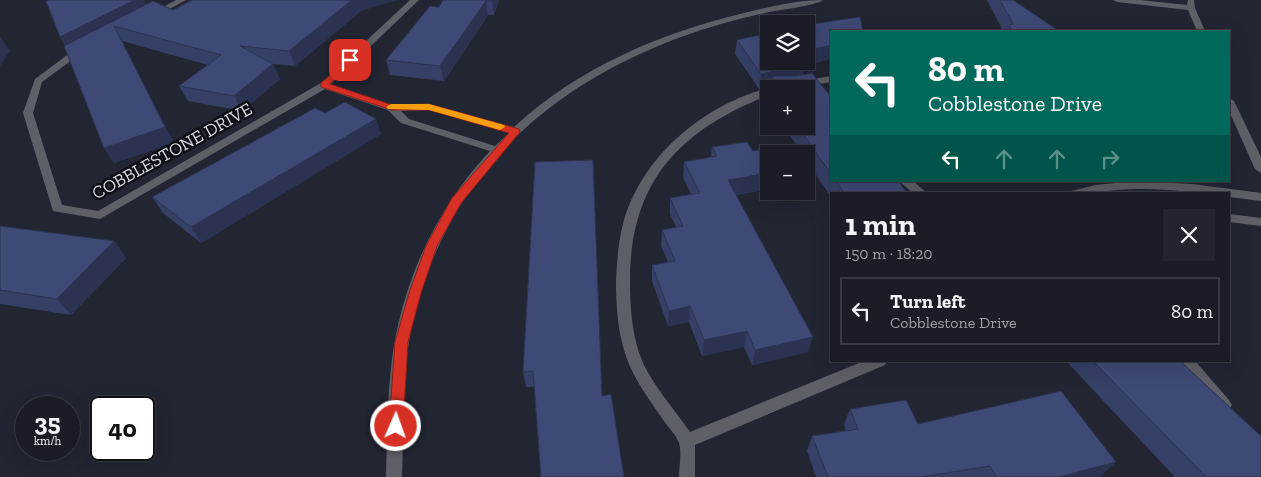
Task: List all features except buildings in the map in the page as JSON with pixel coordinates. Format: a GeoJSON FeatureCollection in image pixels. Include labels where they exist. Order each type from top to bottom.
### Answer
{"type":"FeatureCollection","features":[{"type":"Feature","properties":{"kind":"street"},"geometry":{"type":"LineString","coordinates":[[140,21],[182,0]]}},
{"type":"Feature","properties":{"kind":"street","name":"COBBLESTONE DRIVE"},"geometry":{"type":"LineString","coordinates":[[89,46],[73,55],[38,82],[28,113],[57,208],[100,215],[324,85],[416,0]]}},
{"type":"Feature","properties":{"kind":"street"},"geometry":{"type":"LineString","coordinates":[[394,477],[402,342],[415,293],[432,246],[456,201],[498,150],[515,132],[572,86],[604,68],[688,31],[776,7],[819,0]]}},
{"type":"Feature","properties":{"kind":"street"},"geometry":{"type":"LineString","coordinates":[[1117,0],[1191,4],[1201,30]]}},
{"type":"Feature","properties":{"kind":"street"},"geometry":{"type":"LineString","coordinates":[[815,82],[830,79]]}},
{"type":"Feature","properties":{"kind":"street"},"geometry":{"type":"LineString","coordinates":[[324,85],[392,108],[429,107],[515,132]]}},
{"type":"Feature","properties":{"kind":"street"},"geometry":{"type":"LineString","coordinates":[[687,477],[686,441],[637,364],[624,312],[622,274],[625,240],[634,208],[648,179],[665,154],[688,134],[716,114],[747,98],[760,94]]}},
{"type":"Feature","properties":{"kind":"street"},"geometry":{"type":"LineString","coordinates":[[1230,103],[1261,169]]}},
{"type":"Feature","properties":{"kind":"street"},"geometry":{"type":"LineString","coordinates":[[392,108],[405,121],[498,150]]}},
{"type":"Feature","properties":{"kind":"street"},"geometry":{"type":"LineString","coordinates":[[907,182],[920,192]]}},
{"type":"Feature","properties":{"kind":"street"},"geometry":{"type":"LineString","coordinates":[[1085,192],[1116,186],[1160,185],[1219,192]]}},
{"type":"Feature","properties":{"kind":"street"},"geometry":{"type":"LineString","coordinates":[[1230,193],[1261,197]]}},
{"type":"Feature","properties":{"kind":"street"},"geometry":{"type":"LineString","coordinates":[[1230,218],[1261,222]]}},
{"type":"Feature","properties":{"kind":"street"},"geometry":{"type":"LineString","coordinates":[[686,441],[878,362]]}},
{"type":"Feature","properties":{"kind":"street"},"geometry":{"type":"LineString","coordinates":[[1187,362],[1231,413]]}},
{"type":"Feature","properties":{"kind":"slow traffic"},"geometry":{"type":"LineString","coordinates":[[391,107],[429,107],[500,127]]}},
{"type":"Feature","properties":{"kind":"route"},"geometry":{"type":"LineString","coordinates":[[350,60],[324,85],[392,108],[429,107],[515,132],[456,201],[432,246],[415,293],[402,342],[396,426]]}}]}
